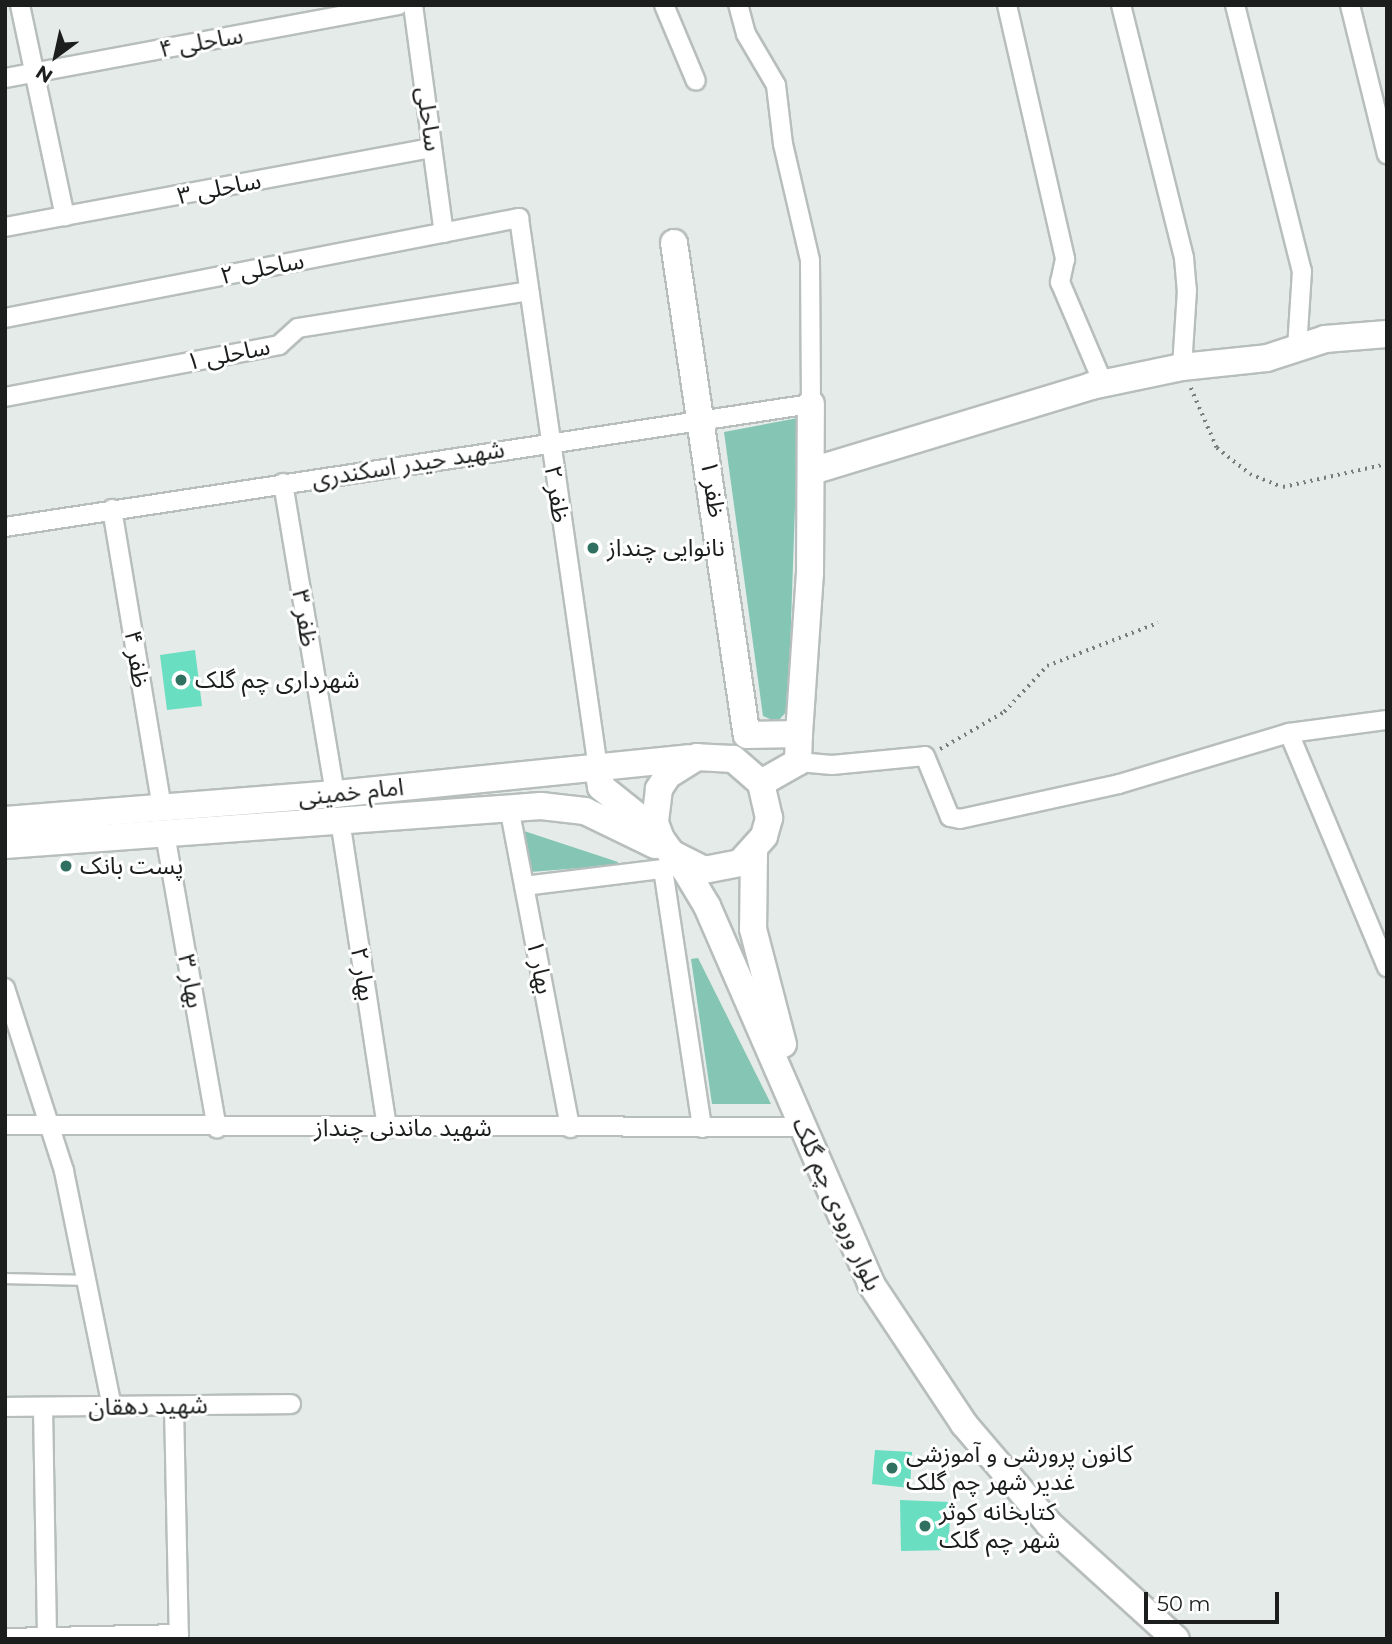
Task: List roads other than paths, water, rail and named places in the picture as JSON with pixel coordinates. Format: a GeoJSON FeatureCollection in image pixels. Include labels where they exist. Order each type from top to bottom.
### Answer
{"type":"FeatureCollection","features":[{"type":"Feature","properties":{"kind":"street"},"geometry":{"type":"LineString","coordinates":[[20,5],[65,216]]}},
{"type":"Feature","properties":{"kind":"street","name":"ساحلی ۴"},"geometry":{"type":"LineString","coordinates":[[5,78],[398,5]]}},
{"type":"Feature","properties":{"kind":"street","name":"ساحلی"},"geometry":{"type":"LineString","coordinates":[[413,5],[444,233]]}},
{"type":"Feature","properties":{"kind":"street"},"geometry":{"type":"LineString","coordinates":[[664,5],[696,81]]}},
{"type":"Feature","properties":{"kind":"street"},"geometry":{"type":"LineString","coordinates":[[738,5],[746,34],[776,85],[783,144],[810,260],[812,471],[798,762]]}},
{"type":"Feature","properties":{"kind":"street"},"geometry":{"type":"LineString","coordinates":[[1007,5],[1065,259],[1060,282],[1103,383]]}},
{"type":"Feature","properties":{"kind":"street"},"geometry":{"type":"LineString","coordinates":[[1121,5],[1184,258],[1187,290],[1182,367]]}},
{"type":"Feature","properties":{"kind":"street"},"geometry":{"type":"LineString","coordinates":[[1235,5],[1302,271],[1297,349]]}},
{"type":"Feature","properties":{"kind":"street"},"geometry":{"type":"LineString","coordinates":[[1350,5],[1387,154]]}},
{"type":"Feature","properties":{"kind":"street","name":"ساحلی ۳"},"geometry":{"type":"LineString","coordinates":[[5,227],[432,148]]}},
{"type":"Feature","properties":{"kind":"street","name":"ساحلی ۲"},"geometry":{"type":"LineString","coordinates":[[5,318],[519,219]]}},
{"type":"Feature","properties":{"kind":"street","name":"ظفر ۲"},"geometry":{"type":"LineString","coordinates":[[519,219],[598,768]]}},
{"type":"Feature","properties":{"kind":"street","name":"ظفر ۱"},"geometry":{"type":"LineString","coordinates":[[674,243],[703,422],[747,735]]}},
{"type":"Feature","properties":{"kind":"street","name":"ساحلی ۱"},"geometry":{"type":"LineString","coordinates":[[5,397],[279,345],[298,328],[529,291]]}},
{"type":"Feature","properties":{"kind":"street"},"geometry":{"type":"LineString","coordinates":[[812,471],[1103,383],[1182,367],[1267,358],[1325,339],[1387,334]]}},
{"type":"Feature","properties":{"kind":"street","name":"شهید حیدر اسکندری"},"geometry":{"type":"LineString","coordinates":[[5,527],[811,404]]}},
{"type":"Feature","properties":{"kind":"street","name":"ظفر ۳"},"geometry":{"type":"LineString","coordinates":[[283,483],[335,794]]}},
{"type":"Feature","properties":{"kind":"street","name":"ظفر ۴"},"geometry":{"type":"LineString","coordinates":[[112,509],[163,821]]}},
{"type":"Feature","properties":{"kind":"street"},"geometry":{"type":"LineString","coordinates":[[761,783],[798,762],[832,765],[925,756],[950,817],[960,819],[1119,784],[1289,733],[1387,720]]}},
{"type":"Feature","properties":{"kind":"street"},"geometry":{"type":"LineString","coordinates":[[1289,733],[1387,967]]}},
{"type":"Feature","properties":{"kind":"street"},"geometry":{"type":"LineString","coordinates":[[733,759],[747,735],[799,734]]}},
{"type":"Feature","properties":{"kind":"street"},"geometry":{"type":"LineString","coordinates":[[598,768],[601,787],[640,818],[671,853],[704,870],[722,869],[754,852],[769,818],[761,783],[733,759],[697,757],[668,775],[656,797],[655,823],[671,853]]}},
{"type":"Feature","properties":{"kind":"street","name":"امام خمینی"},"geometry":{"type":"LineString","coordinates":[[5,845],[335,794],[697,757]]}},
{"type":"Feature","properties":{"kind":"street","name":"امام خمینی"},"geometry":{"type":"LineString","coordinates":[[5,820],[340,820],[509,807],[585,811],[671,853]]}},
{"type":"Feature","properties":{"kind":"street","name":"بهار ۱"},"geometry":{"type":"LineString","coordinates":[[509,807],[570,1128]]}},
{"type":"Feature","properties":{"kind":"street","name":"بهار ۲"},"geometry":{"type":"LineString","coordinates":[[340,820],[387,1128]]}},
{"type":"Feature","properties":{"kind":"street","name":"بهار ۳"},"geometry":{"type":"LineString","coordinates":[[163,821],[217,1128]]}},
{"type":"Feature","properties":{"kind":"street","name":"بلوار ورودی چم گلک"},"geometry":{"type":"LineString","coordinates":[[754,852],[751,904],[755,939],[790,1065],[880,1281],[974,1418],[1056,1516],[1192,1639]]}},
{"type":"Feature","properties":{"kind":"street","name":"بلوار ورودی چم گلک"},"geometry":{"type":"LineString","coordinates":[[671,853],[707,906],[871,1284],[964,1424],[1049,1524],[1176,1639]]}},
{"type":"Feature","properties":{"kind":"street"},"geometry":{"type":"LineString","coordinates":[[524,886],[663,869],[702,1128]]}},
{"type":"Feature","properties":{"kind":"street"},"geometry":{"type":"LineString","coordinates":[[725,951],[728,933],[737,928],[755,939]]}},
{"type":"Feature","properties":{"kind":"street"},"geometry":{"type":"LineString","coordinates":[[5,988],[51,1126],[87,1280],[112,1406]]}},
{"type":"Feature","properties":{"kind":"street","name":"شهید ماندنی چنداز"},"geometry":{"type":"LineString","coordinates":[[5,1125],[217,1128],[801,1127]]}},
{"type":"Feature","properties":{"kind":"street","name":"شهید دهقان"},"geometry":{"type":"LineString","coordinates":[[5,1407],[291,1404]]}},
{"type":"Feature","properties":{"kind":"street"},"geometry":{"type":"LineString","coordinates":[[5,1638],[179,1636],[174,1406]]}},
{"type":"Feature","properties":{"kind":"street"},"geometry":{"type":"LineString","coordinates":[[43,1407],[47,1638]]}},
{"type":"Feature","properties":{"kind":"lane"},"geometry":{"type":"LineString","coordinates":[[5,1278],[87,1280]]}},
{"type":"Feature","properties":{"kind":"place","name":"نانوایی چنداز"},"geometry":{"type":"Point","coordinates":[593,548]}},
{"type":"Feature","properties":{"kind":"place","name":"شهرداری چم گلک"},"geometry":{"type":"Point","coordinates":[181,680]}},
{"type":"Feature","properties":{"kind":"place","name":"پست بانک"},"geometry":{"type":"Point","coordinates":[66,866]}},
{"type":"Feature","properties":{"kind":"place","name":"کانون پرورشی و آموزشی غدیر شهر چم گلک"},"geometry":{"type":"Point","coordinates":[892,1468]}},
{"type":"Feature","properties":{"kind":"place","name":"کتابخانه کوثر شهر چم گلک"},"geometry":{"type":"Point","coordinates":[925,1526]}}]}
